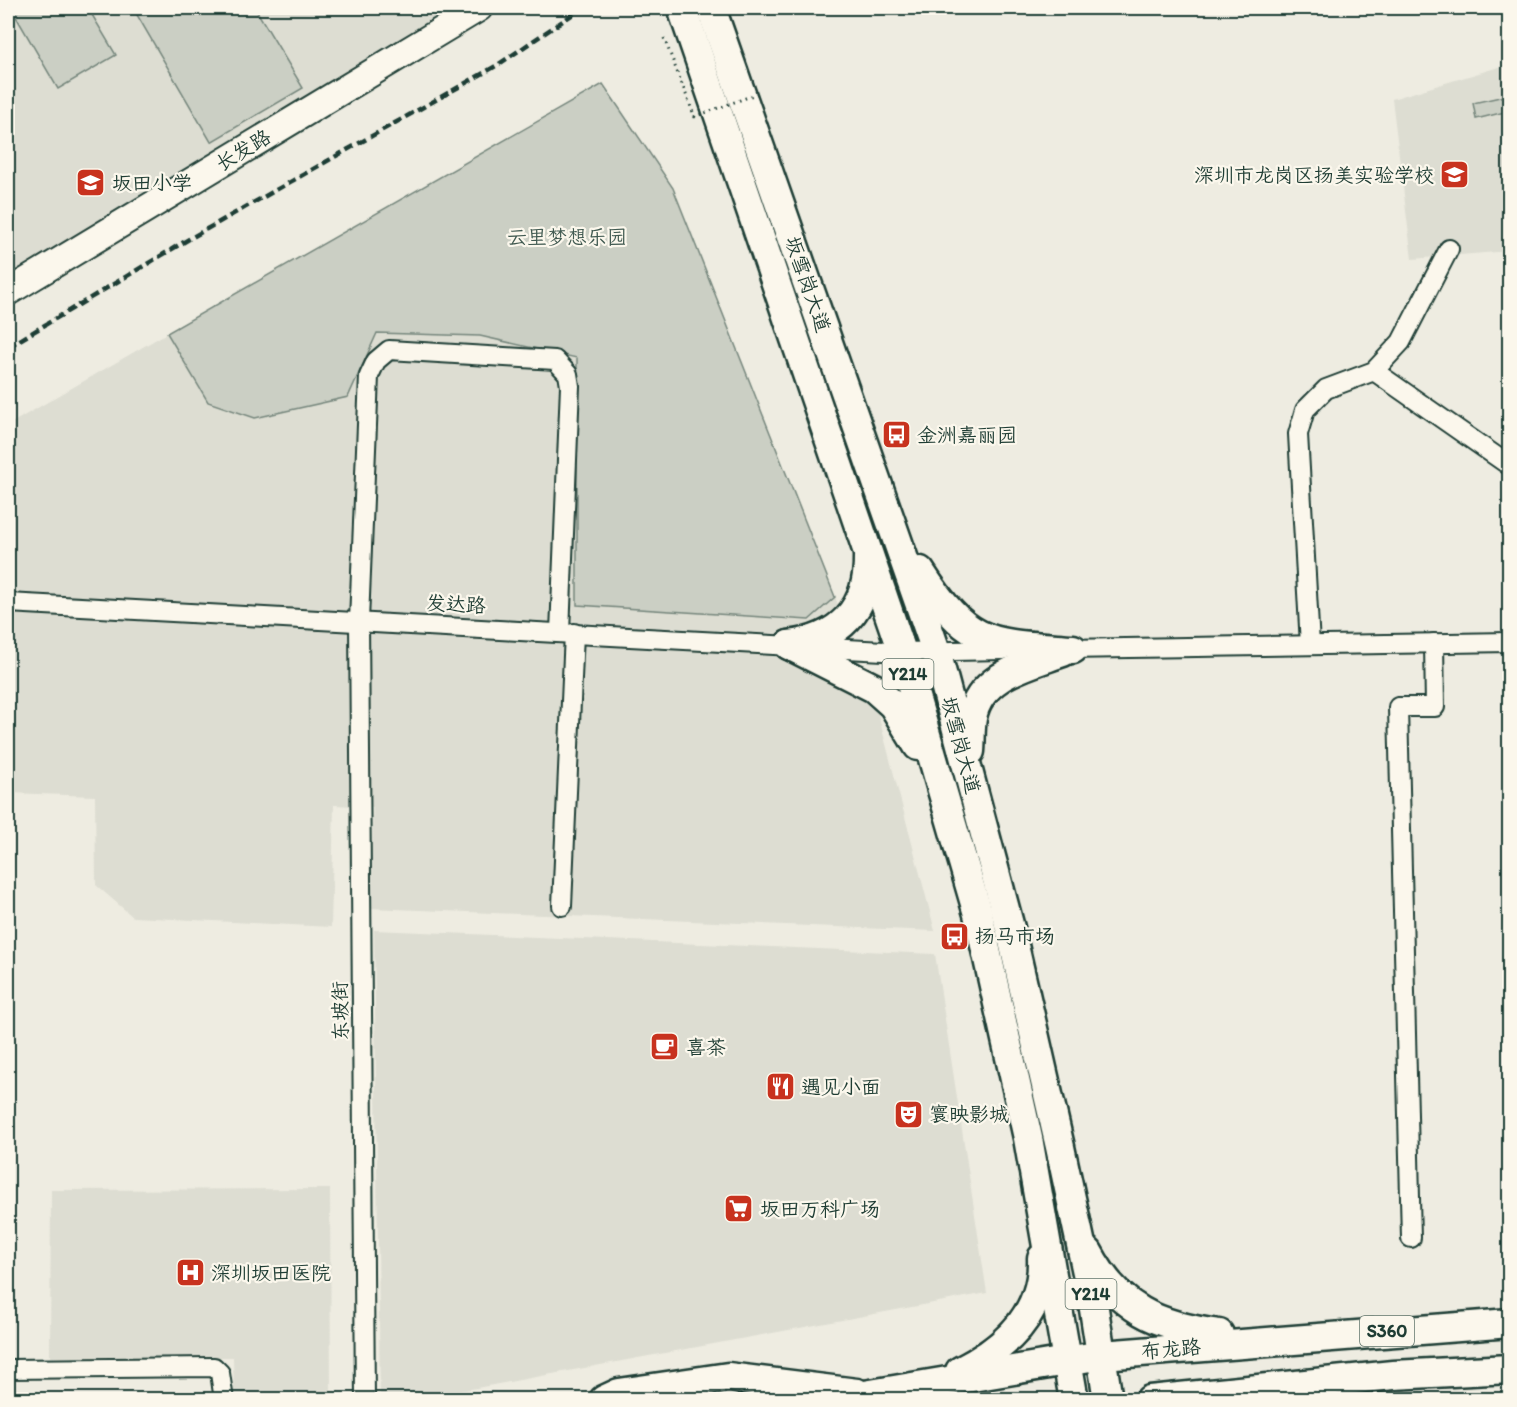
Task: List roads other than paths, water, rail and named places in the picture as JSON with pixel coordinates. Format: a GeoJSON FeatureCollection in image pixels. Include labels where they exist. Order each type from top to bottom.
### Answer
{"type":"FeatureCollection","features":[{"type":"Feature","properties":{"kind":"main road","name":"坂雪岗大道"},"geometry":{"type":"LineString","coordinates":[[682,8],[902,652],[978,914],[1041,1208],[1074,1399]]}},
{"type":"Feature","properties":{"kind":"main road","name":"坂雪岗大道"},"geometry":{"type":"LineString","coordinates":[[711,8],[936,651],[1010,928],[1079,1234],[1102,1354],[1108,1400]]}},
{"type":"Feature","properties":{"kind":"main road"},"geometry":{"type":"LineString","coordinates":[[896,534],[947,612],[965,627],[985,638],[1008,644],[1073,649]]}},
{"type":"Feature","properties":{"kind":"main road"},"geometry":{"type":"LineString","coordinates":[[789,645],[808,643],[825,636],[841,626],[854,612],[863,595],[867,577],[868,558],[864,540]]}},
{"type":"Feature","properties":{"kind":"main road"},"geometry":{"type":"LineString","coordinates":[[789,645],[863,682],[884,696],[900,715],[940,783]]}},
{"type":"Feature","properties":{"kind":"main road"},"geometry":{"type":"LineString","coordinates":[[969,777],[972,717],[988,687],[1005,674],[1073,649]]}},
{"type":"Feature","properties":{"kind":"main road"},"geometry":{"type":"LineString","coordinates":[[934,1383],[986,1358],[1011,1337],[1028,1316],[1038,1296],[1042,1267],[1041,1208]]}},
{"type":"Feature","properties":{"kind":"main road"},"geometry":{"type":"LineString","coordinates":[[1079,1234],[1096,1267],[1117,1295],[1138,1310],[1160,1322],[1190,1330],[1264,1341]]}},
{"type":"Feature","properties":{"kind":"main road","name":"布龙路"},"geometry":{"type":"LineString","coordinates":[[835,1400],[1102,1354],[1509,1323]]}},
{"type":"Feature","properties":{"kind":"main road","name":"S360"},"geometry":{"type":"LineString","coordinates":[[1150,1400],[1393,1375],[1509,1368]]}},
{"type":"Feature","properties":{"kind":"main road"},"geometry":{"type":"LineString","coordinates":[[604,1400],[619,1393],[728,1377],[868,1394]]}},
{"type":"Feature","properties":{"kind":"main road"},"geometry":{"type":"LineString","coordinates":[[1232,1400],[1275,1386]]}},
{"type":"Feature","properties":{"kind":"street","name":"长发路"},"geometry":{"type":"LineString","coordinates":[[8,292],[479,8]]}},
{"type":"Feature","properties":{"kind":"street"},"geometry":{"type":"LineString","coordinates":[[1311,645],[1298,434],[1305,410],[1326,389],[1374,371],[1401,342],[1449,249]]}},
{"type":"Feature","properties":{"kind":"street","name":"东坡街"},"geometry":{"type":"LineString","coordinates":[[365,1400],[359,621],[369,376],[376,361],[389,350],[555,360],[568,374],[570,386],[567,632]]}},
{"type":"Feature","properties":{"kind":"street"},"geometry":{"type":"LineString","coordinates":[[1374,371],[1509,466]]}},
{"type":"Feature","properties":{"kind":"street","name":"发达路"},"geometry":{"type":"LineString","coordinates":[[8,603],[902,652],[1509,642]]}},
{"type":"Feature","properties":{"kind":"street"},"geometry":{"type":"LineString","coordinates":[[562,906],[567,632]]}},
{"type":"Feature","properties":{"kind":"street"},"geometry":{"type":"LineString","coordinates":[[1411,1238],[1398,707],[1435,707],[1434,643]]}},
{"type":"Feature","properties":{"kind":"street"},"geometry":{"type":"LineString","coordinates":[[8,1369],[214,1367],[220,1373],[224,1400]]}},
{"type":"Feature","properties":{"kind":"railway"},"geometry":{"type":"LineString","coordinates":[[8,347],[189,239],[496,66],[582,8]]}},
{"type":"Feature","properties":{"kind":"place","name":"深圳市龙岗区扬美实验学校"},"geometry":{"type":"Point","coordinates":[1455,175]}},
{"type":"Feature","properties":{"kind":"place","name":"坂田小学"},"geometry":{"type":"Point","coordinates":[91,183]}},
{"type":"Feature","properties":{"kind":"place","name":"金洲嘉丽园"},"geometry":{"type":"Point","coordinates":[896,435]}},
{"type":"Feature","properties":{"kind":"place","name":"扬马市场"},"geometry":{"type":"Point","coordinates":[954,936]}},
{"type":"Feature","properties":{"kind":"place","name":"喜茶"},"geometry":{"type":"Point","coordinates":[665,1047]}},
{"type":"Feature","properties":{"kind":"place","name":"遇见小面"},"geometry":{"type":"Point","coordinates":[780,1087]}},
{"type":"Feature","properties":{"kind":"place","name":"寰映影城"},"geometry":{"type":"Point","coordinates":[908,1114]}},
{"type":"Feature","properties":{"kind":"place","name":"坂田万科广场"},"geometry":{"type":"Point","coordinates":[739,1209]}},
{"type":"Feature","properties":{"kind":"place","name":"深圳坂田医院"},"geometry":{"type":"Point","coordinates":[190,1273]}},
{"type":"Feature","properties":{"kind":"park label","name":"云里梦想乐园"},"geometry":{"type":"Point","coordinates":[567,237]}}]}
